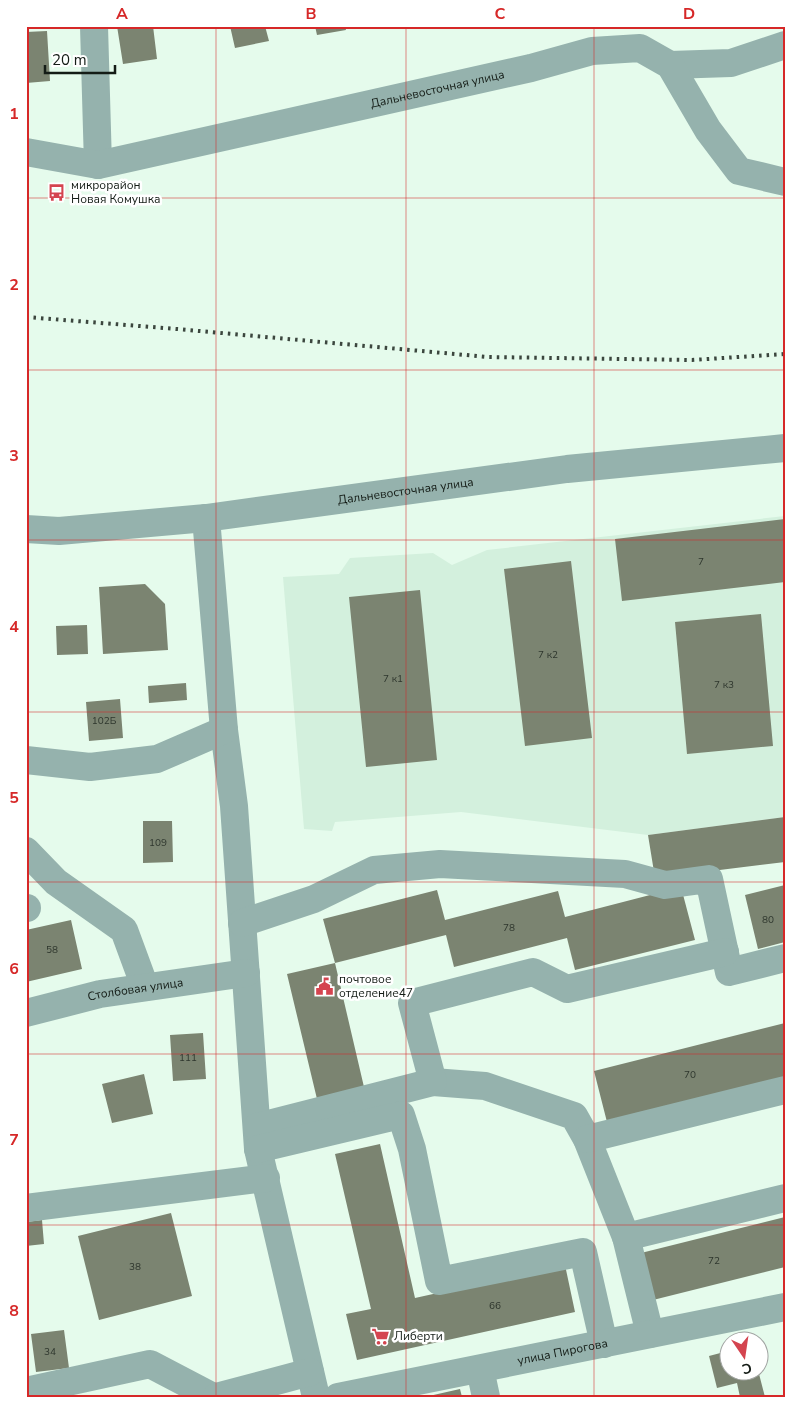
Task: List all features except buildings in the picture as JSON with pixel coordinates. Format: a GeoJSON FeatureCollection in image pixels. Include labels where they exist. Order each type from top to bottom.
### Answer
{"type":"FeatureCollection","features":[{"type":"Feature","properties":{"kind":"street"},"geometry":{"type":"LineString","coordinates":[[94,26],[98,165]]}},
{"type":"Feature","properties":{"kind":"street"},"geometry":{"type":"LineString","coordinates":[[785,45],[731,63],[670,65],[708,130],[739,171],[785,182]]}},
{"type":"Feature","properties":{"kind":"street","name":"Дальневосточная улица"},"geometry":{"type":"LineString","coordinates":[[26,152],[98,165],[521,70],[592,51],[640,48],[670,65]]}},
{"type":"Feature","properties":{"kind":"street","name":"Дальневосточная улица"},"geometry":{"type":"LineString","coordinates":[[26,529],[59,531],[206,518],[568,469],[785,448]]}},
{"type":"Feature","properties":{"kind":"street"},"geometry":{"type":"LineString","coordinates":[[26,1391],[150,1364],[214,1397],[313,1384],[257,1138],[234,806],[224,730],[206,518]]}},
{"type":"Feature","properties":{"kind":"street"},"geometry":{"type":"LineString","coordinates":[[26,760],[90,767],[157,758],[224,730]]}},
{"type":"Feature","properties":{"kind":"street"},"geometry":{"type":"LineString","coordinates":[[26,851],[56,882],[124,930],[145,988]]}},
{"type":"Feature","properties":{"kind":"street"},"geometry":{"type":"LineString","coordinates":[[242,924],[314,898],[374,870],[440,864],[625,874],[665,885],[708,879],[729,972],[785,958]]}},
{"type":"Feature","properties":{"kind":"street"},"geometry":{"type":"LineString","coordinates":[[433,1082],[412,1003],[533,972],[567,989],[725,952]]}},
{"type":"Feature","properties":{"kind":"street","name":"Столбовая улица"},"geometry":{"type":"LineString","coordinates":[[26,1013],[100,994],[246,974]]}},
{"type":"Feature","properties":{"kind":"street"},"geometry":{"type":"LineString","coordinates":[[257,1138],[433,1082],[485,1086],[574,1116],[587,1140],[626,1237],[650,1334]]}},
{"type":"Feature","properties":{"kind":"street"},"geometry":{"type":"LineString","coordinates":[[587,1140],[785,1090]]}},
{"type":"Feature","properties":{"kind":"street"},"geometry":{"type":"LineString","coordinates":[[257,1138],[401,1115],[412,1149],[439,1280],[583,1252],[604,1344]]}},
{"type":"Feature","properties":{"kind":"street"},"geometry":{"type":"LineString","coordinates":[[26,1208],[266,1178]]}},
{"type":"Feature","properties":{"kind":"street"},"geometry":{"type":"LineString","coordinates":[[626,1237],[785,1198]]}},
{"type":"Feature","properties":{"kind":"street","name":"улица Пирогова"},"geometry":{"type":"LineString","coordinates":[[338,1397],[785,1306]]}},
{"type":"Feature","properties":{"kind":"street"},"geometry":{"type":"LineString","coordinates":[[480,1369],[486,1397]]}},
{"type":"Feature","properties":{"kind":"shaded area"},"geometry":{"type":"Polygon","coordinates":[[[785,516],[785,817],[648,835],[461,812],[335,822],[332,831],[304,829],[283,577],[339,574],[350,558],[433,553],[452,565],[487,550],[785,516]]]}},
{"type":"Feature","properties":{"kind":"railway"},"geometry":{"type":"LineString","coordinates":[[26,317],[488,357],[692,360],[785,354]]}},
{"type":"Feature","properties":{"kind":"place","name":"микрорайон Новая Комушка"},"geometry":{"type":"Point","coordinates":[57,192]}},
{"type":"Feature","properties":{"kind":"place","name":"почтовое отделение47"},"geometry":{"type":"Point","coordinates":[325,986]}},
{"type":"Feature","properties":{"kind":"place","name":"Либерти"},"geometry":{"type":"Point","coordinates":[380,1336]}}]}
